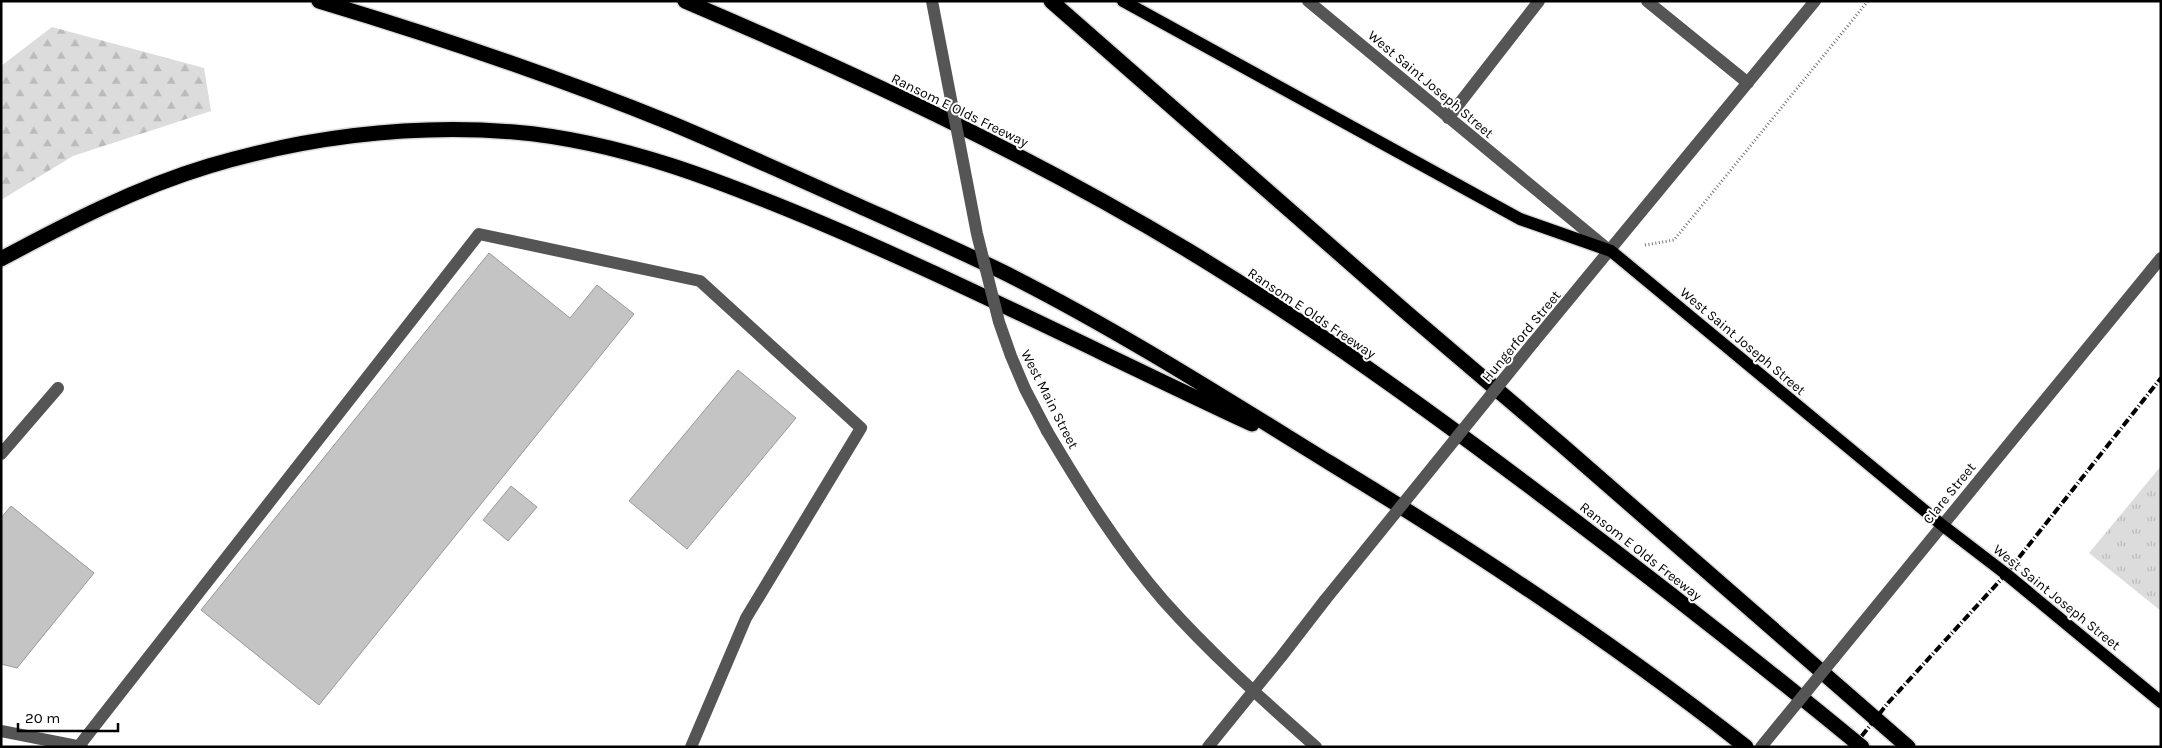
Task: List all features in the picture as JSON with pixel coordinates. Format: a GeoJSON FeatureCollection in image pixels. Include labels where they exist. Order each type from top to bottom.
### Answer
{"type":"FeatureCollection","features":[{"type":"Feature","properties":{"kind":"highway"},"geometry":{"type":"LineString","coordinates":[[319,1],[428,34],[609,99],[738,151],[1006,274],[1090,318],[1202,382],[1552,604],[1746,747]]}},
{"type":"Feature","properties":{"kind":"highway","name":"Ransom E Olds Freeway"},"geometry":{"type":"LineString","coordinates":[[685,1],[866,81],[955,124],[1115,208],[1190,252],[1306,327],[1404,394],[1501,465],[1768,670],[1862,747]]}},
{"type":"Feature","properties":{"kind":"highway"},"geometry":{"type":"LineString","coordinates":[[1051,1],[1407,313],[1570,452],[1908,747]]}},
{"type":"Feature","properties":{"kind":"highway"},"geometry":{"type":"LineString","coordinates":[[1,259],[71,222],[153,186],[208,167],[284,147],[340,137],[402,131],[480,131],[551,137],[618,150],[655,161],[779,206],[956,283],[1309,450]]}},
{"type":"Feature","properties":{"kind":"main road"},"geometry":{"type":"LineString","coordinates":[[1123,1],[1520,219],[1611,251]]}},
{"type":"Feature","properties":{"kind":"main road","name":"West Saint Joseph Street"},"geometry":{"type":"LineString","coordinates":[[1611,251],[1942,525],[2006,574],[2161,702]]}},
{"type":"Feature","properties":{"kind":"street","name":"West Main Street"},"geometry":{"type":"LineString","coordinates":[[932,1],[977,234],[997,313],[1011,356],[1047,431],[1102,520],[1139,570],[1192,631],[1253,692],[1316,747]]}},
{"type":"Feature","properties":{"kind":"street","name":"West Saint Joseph Street"},"geometry":{"type":"LineString","coordinates":[[1308,1],[1611,251]]}},
{"type":"Feature","properties":{"kind":"street"},"geometry":{"type":"LineString","coordinates":[[1448,118],[1539,1]]}},
{"type":"Feature","properties":{"kind":"street"},"geometry":{"type":"LineString","coordinates":[[1647,1],[1748,83]]}},
{"type":"Feature","properties":{"kind":"street","name":"Hungerford Street"},"geometry":{"type":"LineString","coordinates":[[1253,692],[1325,600],[1815,1]]}},
{"type":"Feature","properties":{"kind":"street"},"geometry":{"type":"LineString","coordinates":[[1,731],[80,746],[479,234],[700,281],[861,428],[746,618],[691,747]]}},
{"type":"Feature","properties":{"kind":"street","name":"Clare Street"},"geometry":{"type":"LineString","coordinates":[[1761,747],[2161,258]]}},
{"type":"Feature","properties":{"kind":"street"},"geometry":{"type":"LineString","coordinates":[[1,454],[58,388]]}},
{"type":"Feature","properties":{"kind":"street"},"geometry":{"type":"LineString","coordinates":[[1208,747],[1253,692]]}},
{"type":"Feature","properties":{"kind":"path"},"geometry":{"type":"LineString","coordinates":[[1611,251],[1674,240],[1868,1]]}},
{"type":"Feature","properties":{"kind":"green space"},"geometry":{"type":"Polygon","coordinates":[[[52,27],[204,68],[211,111],[73,156],[1,200],[1,66],[52,27]]]}},
{"type":"Feature","properties":{"kind":"green space"},"geometry":{"type":"Polygon","coordinates":[[[2161,466],[2161,611],[2089,553],[2161,466]]]}},
{"type":"Feature","properties":{"kind":"building"},"geometry":{"type":"Polygon","coordinates":[[[489,253],[570,318],[597,285],[634,314],[319,705],[201,610],[489,253]]]}},
{"type":"Feature","properties":{"kind":"building"},"geometry":{"type":"Polygon","coordinates":[[[738,370],[796,418],[687,549],[629,501],[738,370]]]}},
{"type":"Feature","properties":{"kind":"building"},"geometry":{"type":"Polygon","coordinates":[[[511,486],[537,507],[508,541],[483,520],[511,486]]]}},
{"type":"Feature","properties":{"kind":"building"},"geometry":{"type":"Polygon","coordinates":[[[11,506],[94,573],[17,668],[1,664],[1,518],[11,506]]]}},
{"type":"Feature","properties":{"kind":"railway"},"geometry":{"type":"LineString","coordinates":[[1853,747],[1888,703],[2006,574],[2161,378]]}}]}
